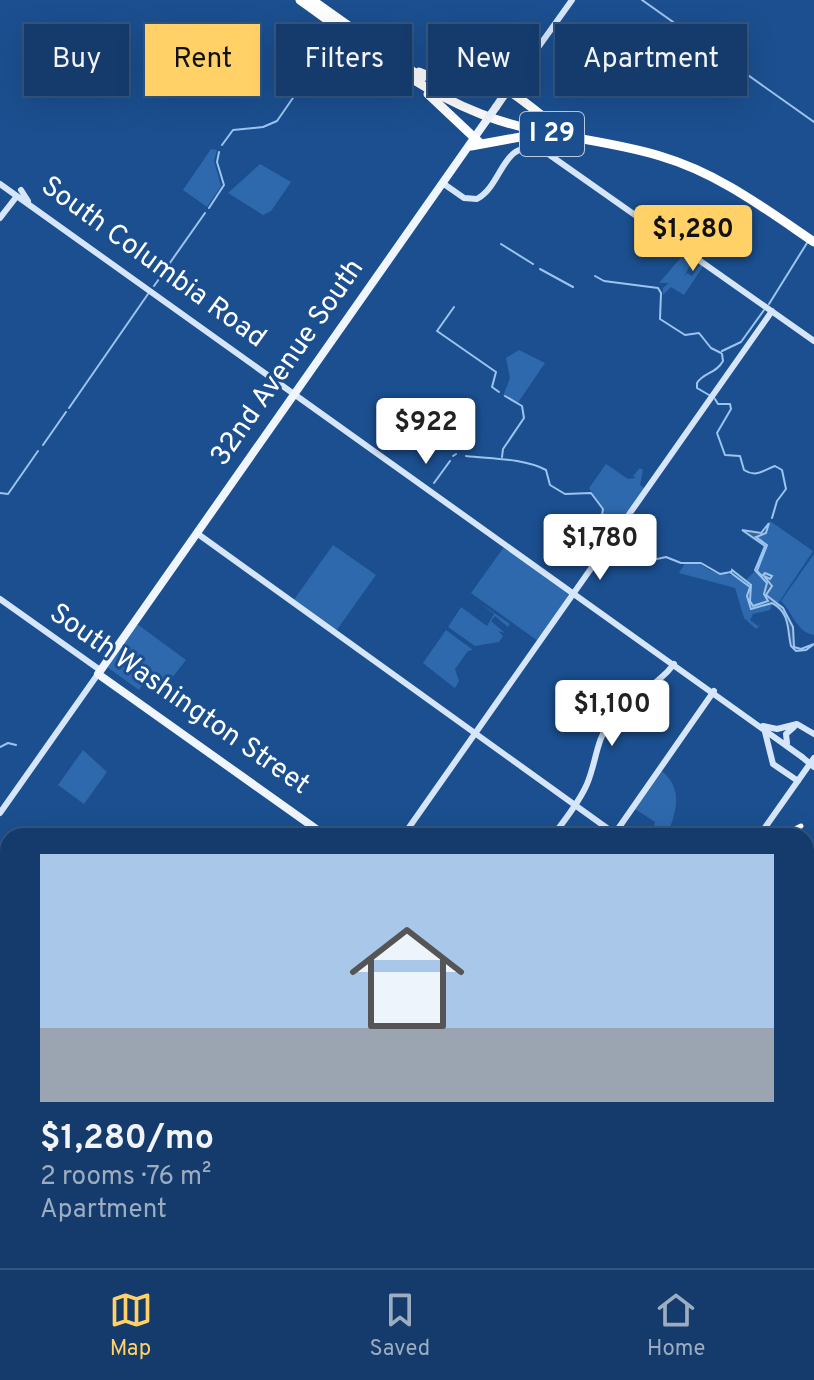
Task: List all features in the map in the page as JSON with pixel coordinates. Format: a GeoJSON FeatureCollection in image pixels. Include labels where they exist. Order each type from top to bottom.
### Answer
{"type":"FeatureCollection","features":[{"type":"Feature","properties":{"kind":"highway","name":"I 29"},"geometry":{"type":"LineString","coordinates":[[300,0],[336,24]]}},
{"type":"Feature","properties":{"kind":"highway","name":"I 29"},"geometry":{"type":"LineString","coordinates":[[312,0],[344,24]]}},
{"type":"Feature","properties":{"kind":"highway","name":"I 29"},"geometry":{"type":"LineString","coordinates":[[412,73],[483,109],[568,131],[636,144],[699,164],[750,190],[814,235]]}},
{"type":"Feature","properties":{"kind":"highway","name":"I 29"},"geometry":{"type":"LineString","coordinates":[[412,73],[482,115],[685,164],[737,190],[814,242]]}},
{"type":"Feature","properties":{"kind":"highway"},"geometry":{"type":"LineString","coordinates":[[412,77],[449,109],[475,143],[490,145],[529,134],[557,135]]}},
{"type":"Feature","properties":{"kind":"highway"},"geometry":{"type":"LineString","coordinates":[[516,96],[538,116],[568,131]]}},
{"type":"Feature","properties":{"kind":"main road","name":"32nd Avenue South"},"geometry":{"type":"LineString","coordinates":[[98,674],[277,417],[397,253],[443,183],[475,143],[502,96]]}},
{"type":"Feature","properties":{"kind":"main road","name":"32nd Avenue South"},"geometry":{"type":"LineString","coordinates":[[246,463],[295,393]]}},
{"type":"Feature","properties":{"kind":"main road"},"geometry":{"type":"LineString","coordinates":[[261,445],[277,417]]}},
{"type":"Feature","properties":{"kind":"main road","name":"South Washington Street"},"geometry":{"type":"LineString","coordinates":[[98,674],[318,828]]}},
{"type":"Feature","properties":{"kind":"street","name":"32nd Avenue South"},"geometry":{"type":"LineString","coordinates":[[539,45],[568,4]]}},
{"type":"Feature","properties":{"kind":"street"},"geometry":{"type":"LineString","coordinates":[[443,183],[464,198],[474,199],[485,193],[515,151],[525,147],[540,149],[814,341]]}},
{"type":"Feature","properties":{"kind":"street","name":"South Columbia Road"},"geometry":{"type":"LineString","coordinates":[[0,183],[814,763]]}},
{"type":"Feature","properties":{"kind":"street"},"geometry":{"type":"LineString","coordinates":[[2,216],[17,194]]}},
{"type":"Feature","properties":{"kind":"street","name":"South Columbia Road"},"geometry":{"type":"LineString","coordinates":[[17,194],[243,359],[278,379],[295,393]]}},
{"type":"Feature","properties":{"kind":"street"},"geometry":{"type":"LineString","coordinates":[[50,220],[59,223]]}},
{"type":"Feature","properties":{"kind":"street"},"geometry":{"type":"LineString","coordinates":[[409,828],[772,311]]}},
{"type":"Feature","properties":{"kind":"street"},"geometry":{"type":"LineString","coordinates":[[197,533],[606,828]]}},
{"type":"Feature","properties":{"kind":"street","name":"South Washington Street"},"geometry":{"type":"LineString","coordinates":[[0,602],[98,674]]}},
{"type":"Feature","properties":{"kind":"street"},"geometry":{"type":"LineString","coordinates":[[559,828],[589,780],[596,747],[610,722],[629,702],[660,682],[674,664]]}},
{"type":"Feature","properties":{"kind":"street","name":"32nd Avenue South"},"geometry":{"type":"LineString","coordinates":[[0,813],[98,674]]}},
{"type":"Feature","properties":{"kind":"street"},"geometry":{"type":"LineString","coordinates":[[620,828],[713,692]]}},
{"type":"Feature","properties":{"kind":"street"},"geometry":{"type":"LineString","coordinates":[[762,727],[777,729],[797,724],[814,736]]}},
{"type":"Feature","properties":{"kind":"street"},"geometry":{"type":"LineString","coordinates":[[762,727],[769,740],[773,764],[797,780]]}},
{"type":"Feature","properties":{"kind":"street"},"geometry":{"type":"LineString","coordinates":[[797,780],[776,764],[773,756],[778,747],[787,745],[786,734],[793,727],[814,736]]}},
{"type":"Feature","properties":{"kind":"street"},"geometry":{"type":"LineString","coordinates":[[766,828],[797,780],[814,763]]}},
{"type":"Feature","properties":{"kind":"shaded area"},"geometry":{"type":"Polygon","coordinates":[[[211,149],[217,150],[214,161],[221,186],[207,207],[183,190],[211,149]]]}},
{"type":"Feature","properties":{"kind":"shaded area"},"geometry":{"type":"Polygon","coordinates":[[[260,164],[291,182],[271,211],[263,215],[228,193],[260,164]]]}},
{"type":"Feature","properties":{"kind":"shaded area"},"geometry":{"type":"Polygon","coordinates":[[[684,254],[693,260],[684,277],[687,273],[692,276],[700,265],[696,259],[704,265],[684,295],[671,287],[663,295],[663,288],[669,283],[659,283],[684,254]]]}},
{"type":"Feature","properties":{"kind":"shaded area"},"geometry":{"type":"Polygon","coordinates":[[[519,350],[545,363],[517,404],[503,396],[510,378],[506,358],[519,350]]]}},
{"type":"Feature","properties":{"kind":"shaded area"},"geometry":{"type":"Polygon","coordinates":[[[606,464],[628,479],[636,478],[633,476],[640,468],[643,470],[640,485],[645,489],[606,545],[600,540],[603,509],[589,488],[606,464]]]}},
{"type":"Feature","properties":{"kind":"shaded area"},"geometry":{"type":"Polygon","coordinates":[[[770,521],[813,551],[779,602],[773,602],[770,610],[753,614],[750,620],[758,626],[762,623],[756,629],[744,618],[735,588],[679,573],[685,563],[696,563],[744,582],[755,571],[766,546],[755,540],[755,536],[766,531],[770,521]]]}},
{"type":"Feature","properties":{"kind":"shaded area"},"geometry":{"type":"Polygon","coordinates":[[[769,523],[766,533],[756,537],[767,545],[757,571],[762,576],[765,573],[772,576],[770,579],[764,576],[772,586],[766,595],[783,608],[793,627],[794,647],[801,649],[814,644],[806,650],[796,651],[791,646],[785,617],[778,607],[772,603],[751,609],[747,596],[750,587],[731,573],[732,570],[751,585],[750,601],[753,606],[768,601],[764,594],[767,583],[755,570],[765,546],[742,530],[761,533],[769,523]]]}},
{"type":"Feature","properties":{"kind":"shaded area"},"geometry":{"type":"Polygon","coordinates":[[[333,545],[376,575],[336,631],[293,601],[333,545]]]}},
{"type":"Feature","properties":{"kind":"shaded area"},"geometry":{"type":"Polygon","coordinates":[[[504,547],[570,594],[538,641],[471,593],[504,547]]]}},
{"type":"Feature","properties":{"kind":"shaded area"},"geometry":{"type":"Polygon","coordinates":[[[814,554],[814,635],[799,626],[781,601],[814,554]]]}},
{"type":"Feature","properties":{"kind":"shaded area"},"geometry":{"type":"Polygon","coordinates":[[[480,603],[510,624],[508,627],[495,616],[491,621],[505,633],[498,631],[503,636],[499,642],[475,646],[448,627],[461,607],[487,626],[494,614],[480,603]]]}},
{"type":"Feature","properties":{"kind":"shaded area"},"geometry":{"type":"Polygon","coordinates":[[[137,624],[186,660],[160,693],[144,682],[139,690],[107,667],[137,624]]]}},
{"type":"Feature","properties":{"kind":"shaded area"},"geometry":{"type":"Polygon","coordinates":[[[446,630],[473,650],[468,651],[455,669],[459,681],[455,688],[461,693],[423,663],[446,630]]]}},
{"type":"Feature","properties":{"kind":"shaded area"},"geometry":{"type":"Polygon","coordinates":[[[83,750],[107,772],[84,804],[58,785],[83,750]]]}},
{"type":"Feature","properties":{"kind":"shaded area"},"geometry":{"type":"Polygon","coordinates":[[[662,771],[676,794],[669,828],[654,828],[655,822],[635,809],[662,771]]]}},
{"type":"Feature","properties":{"kind":"waterway"},"geometry":{"type":"LineString","coordinates":[[642,0],[814,122]]}},
{"type":"Feature","properties":{"kind":"waterway"},"geometry":{"type":"LineString","coordinates":[[222,145],[233,130],[263,127],[277,121],[294,96]]}},
{"type":"Feature","properties":{"kind":"waterway"},"geometry":{"type":"LineString","coordinates":[[209,208],[224,185],[217,162],[219,152]]}},
{"type":"Feature","properties":{"kind":"waterway"},"geometry":{"type":"LineString","coordinates":[[167,267],[205,213]]}},
{"type":"Feature","properties":{"kind":"waterway"},"geometry":{"type":"LineString","coordinates":[[769,304],[807,243]]}},
{"type":"Feature","properties":{"kind":"waterway"},"geometry":{"type":"LineString","coordinates":[[501,244],[533,264]]}},
{"type":"Feature","properties":{"kind":"waterway"},"geometry":{"type":"LineString","coordinates":[[540,269],[573,287]]}},
{"type":"Feature","properties":{"kind":"waterway"},"geometry":{"type":"LineString","coordinates":[[154,286],[164,272]]}},
{"type":"Feature","properties":{"kind":"waterway"},"geometry":{"type":"LineString","coordinates":[[595,276],[604,281],[658,288],[661,293],[660,319],[685,335],[699,333],[711,348],[721,353]]}},
{"type":"Feature","properties":{"kind":"waterway"},"geometry":{"type":"LineString","coordinates":[[69,408],[148,294]]}},
{"type":"Feature","properties":{"kind":"waterway"},"geometry":{"type":"LineString","coordinates":[[454,307],[437,331],[496,372],[492,387],[499,392]]}},
{"type":"Feature","properties":{"kind":"waterway"},"geometry":{"type":"LineString","coordinates":[[722,351],[741,342],[764,310]]}},
{"type":"Feature","properties":{"kind":"waterway"},"geometry":{"type":"LineString","coordinates":[[709,395],[697,388],[697,383],[720,365],[722,354]]}},
{"type":"Feature","properties":{"kind":"waterway"},"geometry":{"type":"LineString","coordinates":[[502,457],[503,449],[524,418],[522,406],[505,396]]}},
{"type":"Feature","properties":{"kind":"waterway"},"geometry":{"type":"LineString","coordinates":[[715,399],[718,404],[730,404],[731,409],[717,433],[725,455],[740,456],[744,470],[748,472],[760,472],[775,466],[782,470],[786,489],[777,501],[772,518]]}},
{"type":"Feature","properties":{"kind":"waterway"},"geometry":{"type":"LineString","coordinates":[[43,445],[66,412]]}},
{"type":"Feature","properties":{"kind":"waterway"},"geometry":{"type":"LineString","coordinates":[[0,493],[8,494],[38,451]]}},
{"type":"Feature","properties":{"kind":"waterway"},"geometry":{"type":"LineString","coordinates":[[466,456],[527,463],[546,470],[550,485],[565,494],[591,493],[603,509],[599,532],[603,545]]}},
{"type":"Feature","properties":{"kind":"waterway"},"geometry":{"type":"LineString","coordinates":[[434,483],[450,461]]}},
{"type":"Feature","properties":{"kind":"waterway"},"geometry":{"type":"LineString","coordinates":[[609,549],[639,563],[666,557],[681,563],[701,563],[720,574],[731,572]]}},
{"type":"Feature","properties":{"kind":"waterway"},"geometry":{"type":"LineString","coordinates":[[0,747],[8,743],[16,745]]}},
{"type":"Feature","properties":{"kind":"railway"},"geometry":{"type":"LineString","coordinates":[[797,828],[801,826]]}}]}
